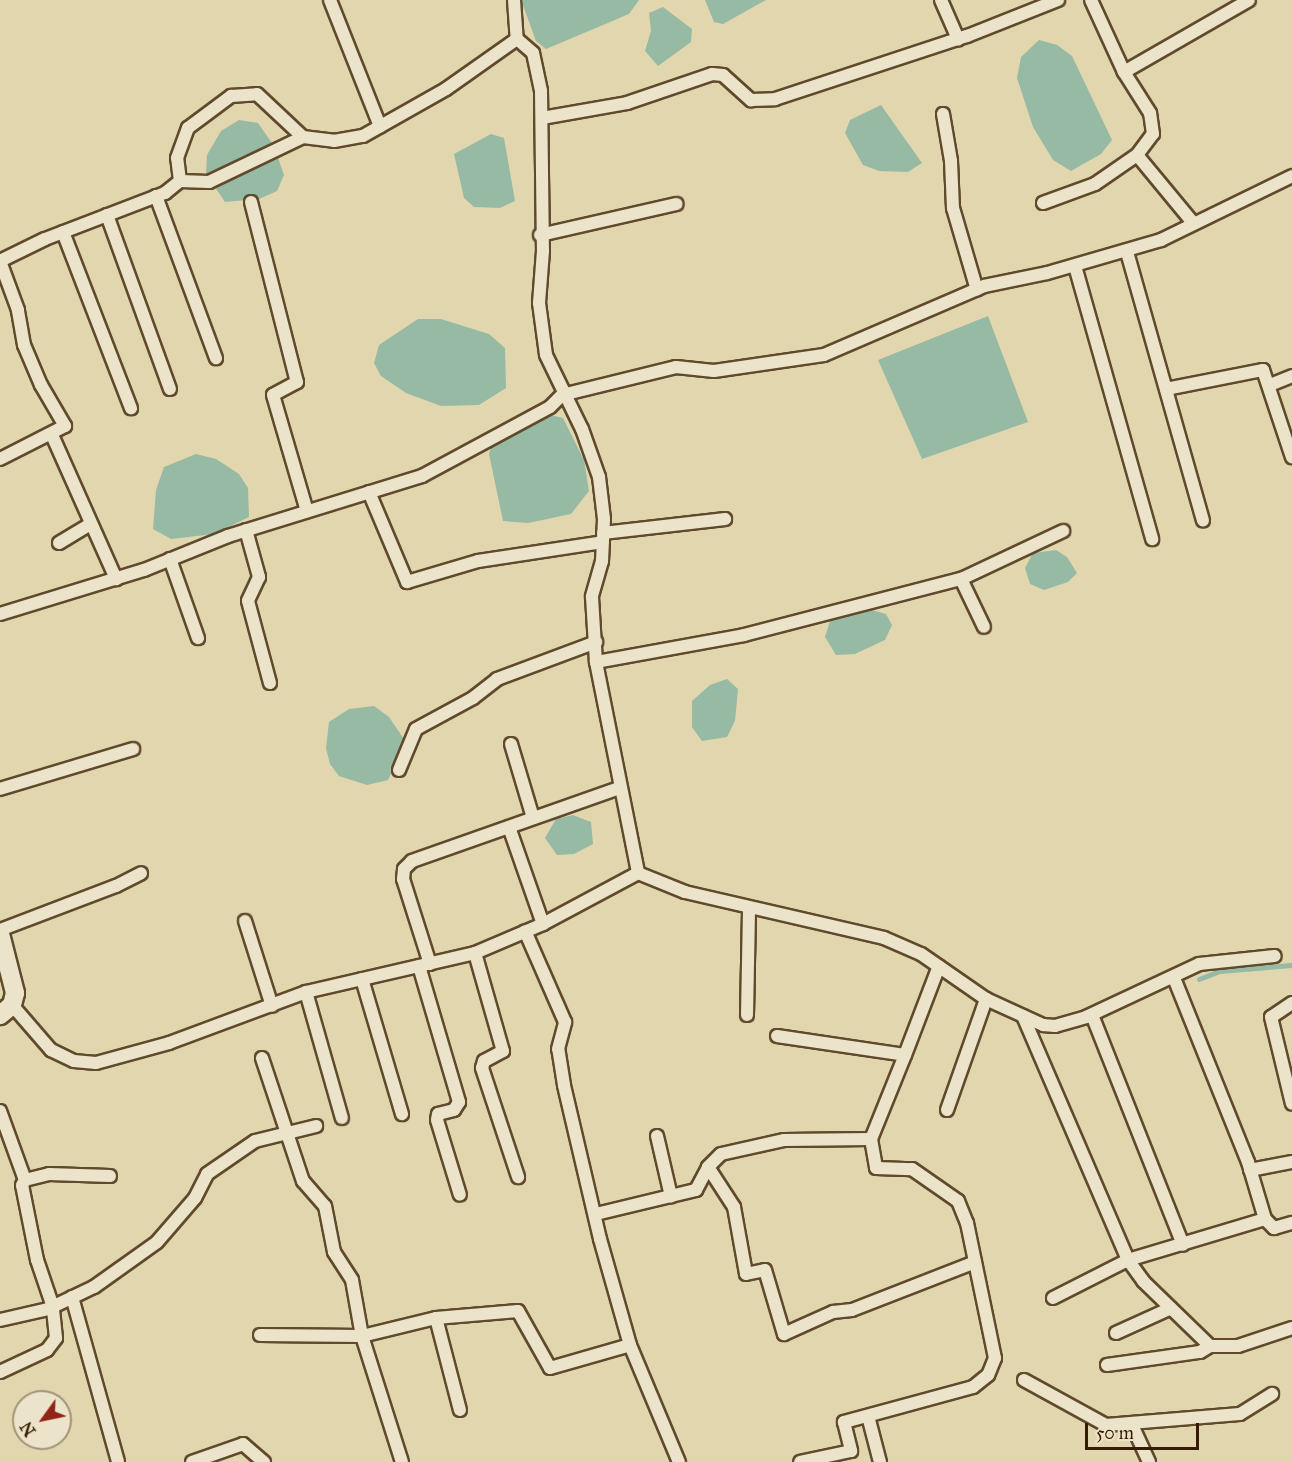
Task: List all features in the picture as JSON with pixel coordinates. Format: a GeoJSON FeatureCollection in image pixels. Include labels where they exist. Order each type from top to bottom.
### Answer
{"type":"FeatureCollection","features":[{"type":"Feature","properties":{"kind":"street"},"geometry":{"type":"LineString","coordinates":[[330,0],[380,126]]}},
{"type":"Feature","properties":{"kind":"street"},"geometry":{"type":"LineString","coordinates":[[514,0],[517,39],[533,53],[540,70],[542,118],[539,303],[546,355],[562,395],[582,429],[599,477],[603,537],[592,597],[596,662],[619,788],[638,873]]}},
{"type":"Feature","properties":{"kind":"street"},"geometry":{"type":"LineString","coordinates":[[940,0],[958,39]]}},
{"type":"Feature","properties":{"kind":"street"},"geometry":{"type":"LineString","coordinates":[[542,118],[627,103],[712,74],[723,75],[738,92],[751,100],[776,99],[958,39],[1058,0]]}},
{"type":"Feature","properties":{"kind":"street"},"geometry":{"type":"LineString","coordinates":[[1043,203],[1095,184],[1137,155],[1153,134],[1155,124],[1125,72],[1091,0]]}},
{"type":"Feature","properties":{"kind":"street"},"geometry":{"type":"LineString","coordinates":[[1125,72],[1249,0]]}},
{"type":"Feature","properties":{"kind":"street"},"geometry":{"type":"LineString","coordinates":[[0,459],[63,430],[64,422],[41,385],[24,345],[18,310],[0,261],[63,232],[156,196],[180,181],[209,182],[303,137],[334,141],[363,136],[446,89],[517,39]]}},
{"type":"Feature","properties":{"kind":"street"},"geometry":{"type":"LineString","coordinates":[[180,181],[177,158],[188,128],[231,96],[257,94],[303,137]]}},
{"type":"Feature","properties":{"kind":"street"},"geometry":{"type":"LineString","coordinates":[[943,114],[951,161],[953,208],[977,290]]}},
{"type":"Feature","properties":{"kind":"street"},"geometry":{"type":"LineString","coordinates":[[1137,155],[1194,224]]}},
{"type":"Feature","properties":{"kind":"street"},"geometry":{"type":"LineString","coordinates":[[0,615],[116,579],[246,530],[422,476],[456,460],[479,443],[550,407],[562,395],[676,367],[714,371],[824,356],[977,290],[1127,252],[1194,224],[1292,176]]}},
{"type":"Feature","properties":{"kind":"street"},"geometry":{"type":"LineString","coordinates":[[156,196],[216,358]]}},
{"type":"Feature","properties":{"kind":"street"},"geometry":{"type":"LineString","coordinates":[[251,202],[297,382],[273,395],[307,511]]}},
{"type":"Feature","properties":{"kind":"street"},"geometry":{"type":"LineString","coordinates":[[540,236],[676,204]]}},
{"type":"Feature","properties":{"kind":"street"},"geometry":{"type":"LineString","coordinates":[[107,215],[170,389]]}},
{"type":"Feature","properties":{"kind":"street"},"geometry":{"type":"LineString","coordinates":[[63,232],[131,408]]}},
{"type":"Feature","properties":{"kind":"street"},"geometry":{"type":"LineString","coordinates":[[1127,252],[1203,520]]}},
{"type":"Feature","properties":{"kind":"street"},"geometry":{"type":"LineString","coordinates":[[1075,266],[1152,539]]}},
{"type":"Feature","properties":{"kind":"street"},"geometry":{"type":"LineString","coordinates":[[1166,389],[1254,369],[1263,370],[1270,384],[1292,457]]}},
{"type":"Feature","properties":{"kind":"street"},"geometry":{"type":"LineString","coordinates":[[1270,384],[1292,376]]}},
{"type":"Feature","properties":{"kind":"street"},"geometry":{"type":"LineString","coordinates":[[52,435],[116,579]]}},
{"type":"Feature","properties":{"kind":"street"},"geometry":{"type":"LineString","coordinates":[[369,492],[407,582],[478,561],[603,537],[725,519]]}},
{"type":"Feature","properties":{"kind":"street"},"geometry":{"type":"LineString","coordinates":[[59,543],[91,524]]}},
{"type":"Feature","properties":{"kind":"street"},"geometry":{"type":"LineString","coordinates":[[246,530],[259,577],[248,600],[270,682]]}},
{"type":"Feature","properties":{"kind":"street"},"geometry":{"type":"LineString","coordinates":[[596,662],[744,635],[961,579],[1063,531]]}},
{"type":"Feature","properties":{"kind":"street"},"geometry":{"type":"LineString","coordinates":[[170,559],[198,638]]}},
{"type":"Feature","properties":{"kind":"street"},"geometry":{"type":"LineString","coordinates":[[961,579],[984,627]]}},
{"type":"Feature","properties":{"kind":"street"},"geometry":{"type":"LineString","coordinates":[[399,770],[416,729],[473,698],[497,679],[596,642]]}},
{"type":"Feature","properties":{"kind":"street"},"geometry":{"type":"LineString","coordinates":[[511,744],[533,818]]}},
{"type":"Feature","properties":{"kind":"street"},"geometry":{"type":"LineString","coordinates":[[0,789],[133,748]]}},
{"type":"Feature","properties":{"kind":"street"},"geometry":{"type":"LineString","coordinates":[[460,1195],[437,1120],[438,1114],[454,1110],[459,1102],[424,965],[404,879],[404,869],[412,861],[619,788]]}},
{"type":"Feature","properties":{"kind":"street"},"geometry":{"type":"LineString","coordinates":[[509,827],[543,924]]}},
{"type":"Feature","properties":{"kind":"street"},"geometry":{"type":"LineString","coordinates":[[141,873],[116,886],[0,932],[15,993],[6,1010],[51,1050],[74,1061],[96,1063],[169,1043],[306,992],[475,953],[543,924],[638,873]]}},
{"type":"Feature","properties":{"kind":"street"},"geometry":{"type":"LineString","coordinates":[[638,873],[685,892],[884,938],[939,966],[986,999],[1023,1016],[1055,1026],[1092,1015],[1174,978],[1198,964],[1275,956]]}},
{"type":"Feature","properties":{"kind":"street"},"geometry":{"type":"LineString","coordinates":[[747,1015],[749,908]]}},
{"type":"Feature","properties":{"kind":"street"},"geometry":{"type":"LineString","coordinates":[[245,921],[272,1006]]}},
{"type":"Feature","properties":{"kind":"street"},"geometry":{"type":"LineString","coordinates":[[525,931],[565,1022],[558,1049],[596,1214],[630,1345],[679,1462]]}},
{"type":"Feature","properties":{"kind":"street"},"geometry":{"type":"LineString","coordinates":[[475,953],[503,1051],[484,1061],[482,1068],[518,1177]]}},
{"type":"Feature","properties":{"kind":"street"},"geometry":{"type":"LineString","coordinates":[[800,1462],[851,1451],[844,1422],[973,1388],[988,1376],[995,1358],[975,1262],[958,1201],[912,1169],[876,1168],[871,1139],[939,966]]}},
{"type":"Feature","properties":{"kind":"street"},"geometry":{"type":"LineString","coordinates":[[1174,978],[1250,1170],[1265,1219],[1274,1228],[1292,1223]]}},
{"type":"Feature","properties":{"kind":"street"},"geometry":{"type":"LineString","coordinates":[[362,979],[402,1114]]}},
{"type":"Feature","properties":{"kind":"street"},"geometry":{"type":"LineString","coordinates":[[306,992],[342,1118]]}},
{"type":"Feature","properties":{"kind":"street"},"geometry":{"type":"LineString","coordinates":[[947,1110],[986,999]]}},
{"type":"Feature","properties":{"kind":"street"},"geometry":{"type":"LineString","coordinates":[[1292,1003],[1271,1017],[1292,1104]]}},
{"type":"Feature","properties":{"kind":"street"},"geometry":{"type":"LineString","coordinates":[[1092,1015],[1183,1245]]}},
{"type":"Feature","properties":{"kind":"street"},"geometry":{"type":"LineString","coordinates":[[1023,1016],[1128,1260],[1170,1308],[1210,1346]]}},
{"type":"Feature","properties":{"kind":"street"},"geometry":{"type":"LineString","coordinates":[[777,1036],[905,1055]]}},
{"type":"Feature","properties":{"kind":"street"},"geometry":{"type":"LineString","coordinates":[[262,1058],[303,1181],[324,1206],[334,1252],[352,1280],[362,1336],[402,1462]]}},
{"type":"Feature","properties":{"kind":"street"},"geometry":{"type":"LineString","coordinates":[[0,1111],[25,1180]]}},
{"type":"Feature","properties":{"kind":"street"},"geometry":{"type":"LineString","coordinates":[[0,1320],[54,1307],[72,1298],[157,1242],[195,1198],[207,1174],[255,1141],[316,1126]]}},
{"type":"Feature","properties":{"kind":"street"},"geometry":{"type":"LineString","coordinates":[[657,1136],[670,1196]]}},
{"type":"Feature","properties":{"kind":"street"},"geometry":{"type":"LineString","coordinates":[[596,1214],[696,1190],[708,1167],[721,1154],[784,1140],[871,1139]]}},
{"type":"Feature","properties":{"kind":"street"},"geometry":{"type":"LineString","coordinates":[[1250,1170],[1292,1162]]}},
{"type":"Feature","properties":{"kind":"street"},"geometry":{"type":"LineString","coordinates":[[708,1167],[734,1207],[746,1274],[765,1270],[784,1335],[833,1312],[852,1310],[975,1262]]}},
{"type":"Feature","properties":{"kind":"street"},"geometry":{"type":"LineString","coordinates":[[0,1372],[53,1345],[54,1307],[37,1260],[22,1185],[25,1180],[49,1174],[110,1176]]}},
{"type":"Feature","properties":{"kind":"street"},"geometry":{"type":"LineString","coordinates":[[1053,1298],[1128,1260],[1265,1219]]}},
{"type":"Feature","properties":{"kind":"street"},"geometry":{"type":"LineString","coordinates":[[72,1298],[118,1462]]}},
{"type":"Feature","properties":{"kind":"street"},"geometry":{"type":"LineString","coordinates":[[1116,1333],[1170,1308]]}},
{"type":"Feature","properties":{"kind":"street"},"geometry":{"type":"LineString","coordinates":[[260,1335],[362,1336],[436,1318],[518,1311],[550,1368],[630,1345]]}},
{"type":"Feature","properties":{"kind":"street"},"geometry":{"type":"LineString","coordinates":[[436,1318],[460,1410]]}},
{"type":"Feature","properties":{"kind":"street"},"geometry":{"type":"LineString","coordinates":[[1107,1365],[1200,1352],[1210,1346],[1238,1346],[1292,1328]]}},
{"type":"Feature","properties":{"kind":"street"},"geometry":{"type":"LineString","coordinates":[[1023,1380],[1090,1419],[1106,1425],[1132,1425],[1239,1414],[1272,1394]]}},
{"type":"Feature","properties":{"kind":"street"},"geometry":{"type":"LineString","coordinates":[[867,1416],[880,1462]]}},
{"type":"Feature","properties":{"kind":"street"},"geometry":{"type":"LineString","coordinates":[[1132,1425],[1149,1462]]}},
{"type":"Feature","properties":{"kind":"street"},"geometry":{"type":"LineString","coordinates":[[192,1462],[243,1444],[264,1462]]}},
{"type":"Feature","properties":{"kind":"shaded area"},"geometry":{"type":"Polygon","coordinates":[[[521,0],[639,0],[629,14],[546,49],[536,41],[521,0]]]}},
{"type":"Feature","properties":{"kind":"shaded area"},"geometry":{"type":"Polygon","coordinates":[[[705,0],[766,0],[723,24],[714,22],[705,0]]]}},
{"type":"Feature","properties":{"kind":"shaded area"},"geometry":{"type":"Polygon","coordinates":[[[663,7],[692,29],[691,42],[658,66],[645,51],[651,31],[649,13],[663,7]]]}},
{"type":"Feature","properties":{"kind":"shaded area"},"geometry":{"type":"Polygon","coordinates":[[[1039,40],[1057,45],[1072,56],[1112,140],[1101,154],[1071,171],[1053,160],[1033,127],[1017,78],[1021,57],[1039,40]]]}},
{"type":"Feature","properties":{"kind":"shaded area"},"geometry":{"type":"Polygon","coordinates":[[[881,105],[922,163],[908,172],[879,171],[863,165],[845,133],[850,120],[881,105]]]}},
{"type":"Feature","properties":{"kind":"shaded area"},"geometry":{"type":"Polygon","coordinates":[[[239,120],[258,123],[274,146],[284,175],[277,191],[259,199],[225,202],[206,174],[207,155],[221,131],[239,120]]]}},
{"type":"Feature","properties":{"kind":"shaded area"},"geometry":{"type":"Polygon","coordinates":[[[491,134],[504,138],[515,201],[500,208],[474,207],[464,198],[454,154],[491,134]]]}},
{"type":"Feature","properties":{"kind":"shaded area"},"geometry":{"type":"Polygon","coordinates":[[[988,316],[1028,422],[922,459],[878,360],[988,316]]]}},
{"type":"Feature","properties":{"kind":"shaded area"},"geometry":{"type":"Polygon","coordinates":[[[418,319],[441,319],[489,334],[505,348],[506,388],[479,405],[441,406],[406,393],[381,376],[374,363],[379,345],[418,319]]]}},
{"type":"Feature","properties":{"kind":"shaded area"},"geometry":{"type":"Polygon","coordinates":[[[547,414],[563,418],[584,460],[589,491],[571,514],[528,523],[503,521],[489,454],[493,441],[547,414]]]}},
{"type":"Feature","properties":{"kind":"shaded area"},"geometry":{"type":"Polygon","coordinates":[[[196,454],[216,459],[239,474],[248,488],[249,517],[214,534],[171,539],[153,529],[156,490],[164,467],[196,454]]]}},
{"type":"Feature","properties":{"kind":"shaded area"},"geometry":{"type":"Polygon","coordinates":[[[1056,550],[1067,557],[1077,573],[1068,582],[1044,590],[1030,584],[1025,568],[1033,553],[1056,550]]]}},
{"type":"Feature","properties":{"kind":"shaded area"},"geometry":{"type":"Polygon","coordinates":[[[868,609],[886,614],[892,625],[885,640],[855,654],[836,655],[825,637],[831,618],[868,609]]]}},
{"type":"Feature","properties":{"kind":"shaded area"},"geometry":{"type":"Polygon","coordinates":[[[727,679],[738,689],[735,721],[727,737],[702,741],[692,727],[692,701],[710,685],[727,679]]]}},
{"type":"Feature","properties":{"kind":"shaded area"},"geometry":{"type":"Polygon","coordinates":[[[374,706],[389,717],[406,742],[388,780],[367,785],[339,776],[330,764],[326,748],[329,722],[349,709],[374,706]]]}},
{"type":"Feature","properties":{"kind":"shaded area"},"geometry":{"type":"Polygon","coordinates":[[[573,815],[591,822],[593,844],[574,854],[557,855],[545,838],[556,819],[573,815]]]}},
{"type":"Feature","properties":{"kind":"waterway"},"geometry":{"type":"LineString","coordinates":[[1199,979],[1220,971],[1292,965]]}}]}
